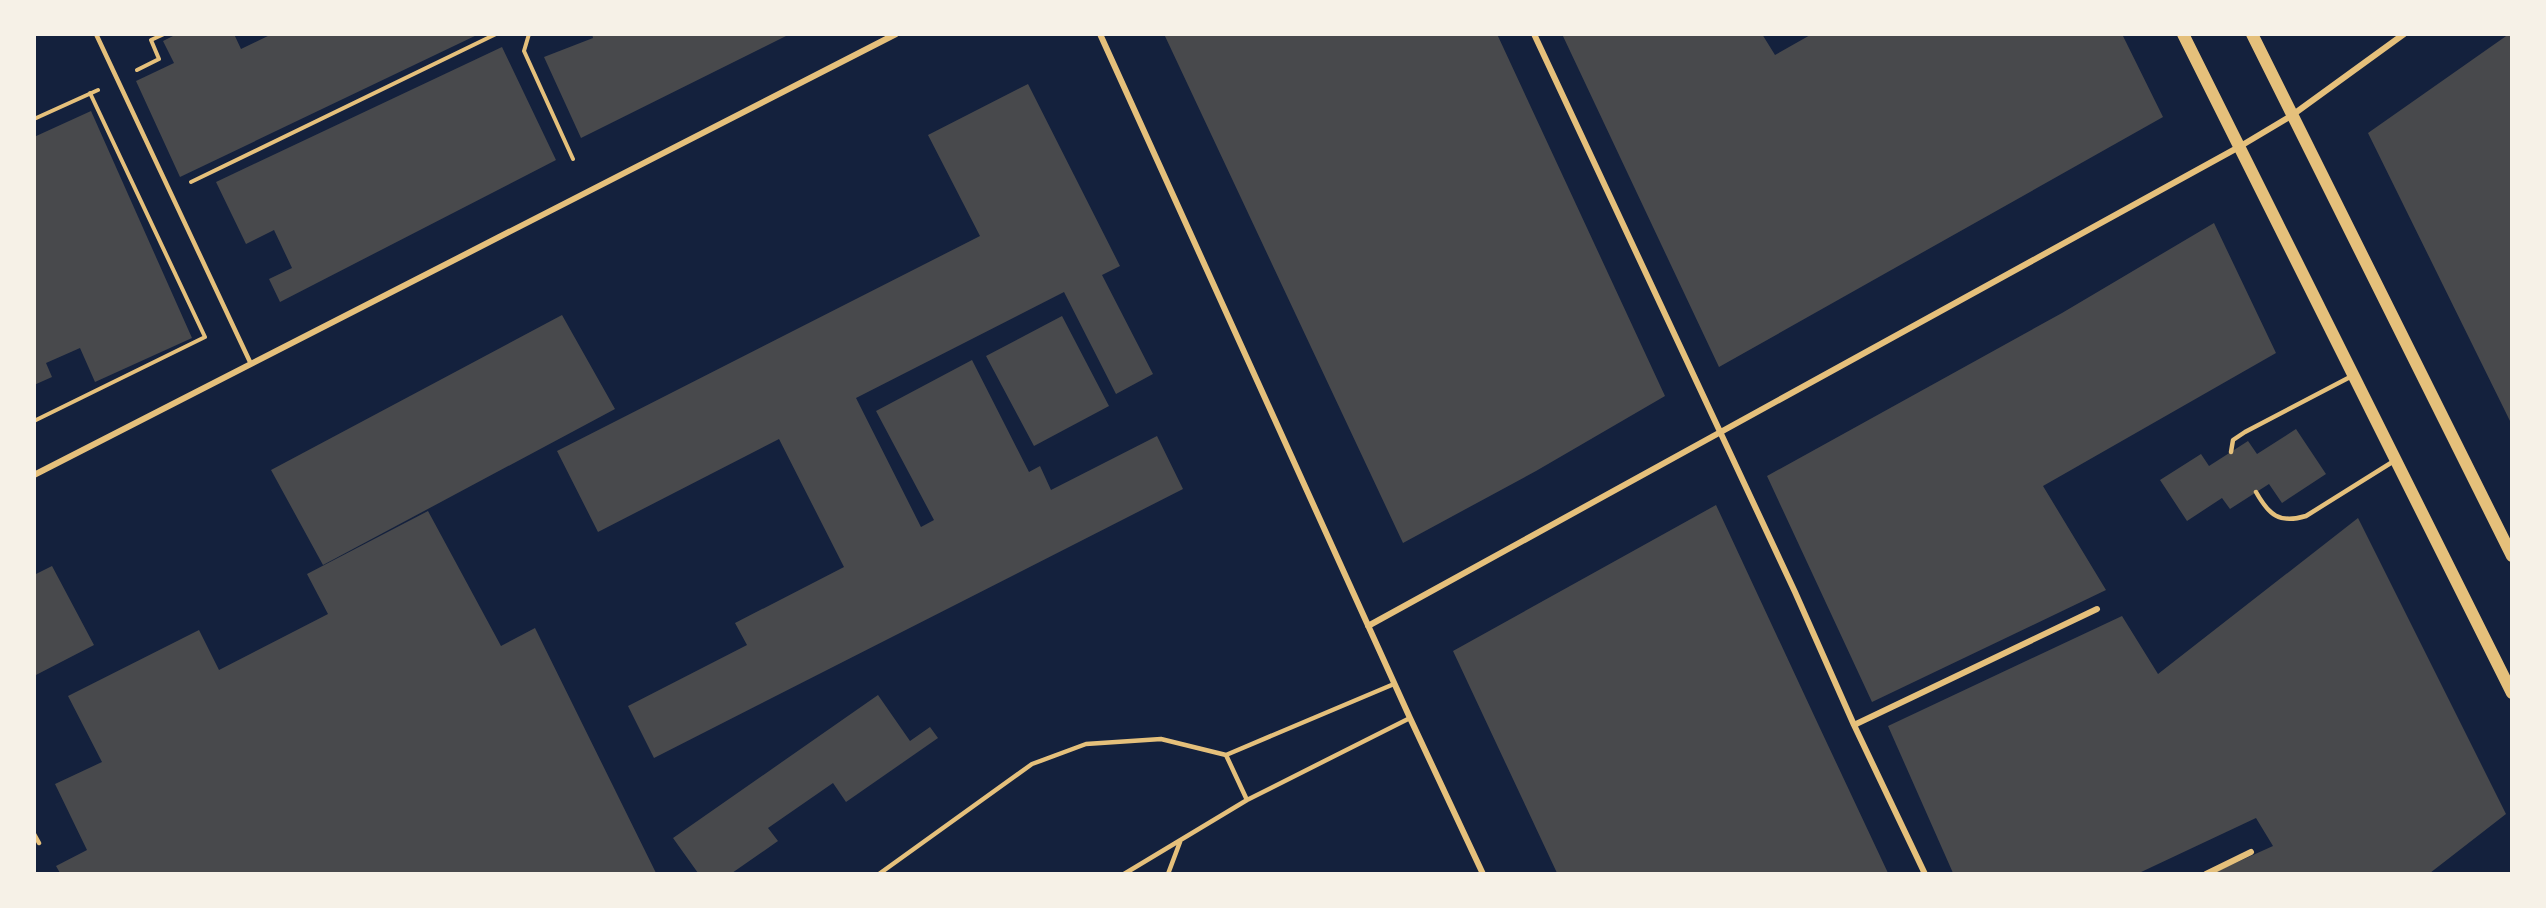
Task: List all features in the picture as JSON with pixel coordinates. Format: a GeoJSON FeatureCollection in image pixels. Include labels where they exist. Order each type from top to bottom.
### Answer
{"type":"FeatureCollection","features":[{"type":"Feature","properties":{"kind":"main road"},"geometry":{"type":"LineString","coordinates":[[2183,34],[2511,693]]}},
{"type":"Feature","properties":{"kind":"main road"},"geometry":{"type":"LineString","coordinates":[[2252,34],[2511,556]]}},
{"type":"Feature","properties":{"kind":"street"},"geometry":{"type":"LineString","coordinates":[[34,475],[896,34]]}},
{"type":"Feature","properties":{"kind":"street"},"geometry":{"type":"LineString","coordinates":[[1100,34],[1394,684],[1483,873]]}},
{"type":"Feature","properties":{"kind":"street"},"geometry":{"type":"LineString","coordinates":[[1534,34],[1795,591],[1854,725],[1925,873]]}},
{"type":"Feature","properties":{"kind":"street"},"geometry":{"type":"LineString","coordinates":[[1368,626],[1721,434],[2239,147],[2291,116],[2404,34]]}},
{"type":"Feature","properties":{"kind":"street"},"geometry":{"type":"LineString","coordinates":[[1854,725],[2097,609]]}},
{"type":"Feature","properties":{"kind":"street"},"geometry":{"type":"LineString","coordinates":[[2206,873],[2251,852]]}},
{"type":"Feature","properties":{"kind":"lane"},"geometry":{"type":"LineString","coordinates":[[96,34],[251,364]]}},
{"type":"Feature","properties":{"kind":"lane"},"geometry":{"type":"LineString","coordinates":[[2231,452],[2233,440],[2245,432],[2352,376]]}},
{"type":"Feature","properties":{"kind":"lane"},"geometry":{"type":"LineString","coordinates":[[2256,492],[2264,506],[2276,517],[2291,520],[2306,516],[2394,461]]}},
{"type":"Feature","properties":{"kind":"lane"},"geometry":{"type":"LineString","coordinates":[[879,873],[1032,764],[1086,744],[1161,739],[1226,755],[1394,684]]}},
{"type":"Feature","properties":{"kind":"lane"},"geometry":{"type":"LineString","coordinates":[[1124,873],[1180,842],[1247,800],[1410,718]]}},
{"type":"Feature","properties":{"kind":"lane"},"geometry":{"type":"LineString","coordinates":[[1226,755],[1247,800]]}},
{"type":"Feature","properties":{"kind":"lane"},"geometry":{"type":"LineString","coordinates":[[34,834],[39,843]]}},
{"type":"Feature","properties":{"kind":"lane"},"geometry":{"type":"LineString","coordinates":[[1168,873],[1180,842]]}},
{"type":"Feature","properties":{"kind":"path"},"geometry":{"type":"LineString","coordinates":[[143,205],[496,34]]}},
{"type":"Feature","properties":{"kind":"path"},"geometry":{"type":"LineString","coordinates":[[529,34],[524,51],[573,159]]}},
{"type":"Feature","properties":{"kind":"path"},"geometry":{"type":"LineString","coordinates":[[34,422],[205,337],[90,93]]}},
{"type":"Feature","properties":{"kind":"building"},"geometry":{"type":"Polygon","coordinates":[[[177,34],[234,34],[241,49],[272,34],[479,34],[180,177],[136,81],[174,63],[163,41],[177,34]]]}},
{"type":"Feature","properties":{"kind":"building"},"geometry":{"type":"Polygon","coordinates":[[[592,34],[790,34],[581,138],[544,57],[593,38],[592,34]]]}},
{"type":"Feature","properties":{"kind":"building"},"geometry":{"type":"Polygon","coordinates":[[[1164,34],[1497,34],[1665,396],[1536,471],[1403,543],[1164,34]]]}},
{"type":"Feature","properties":{"kind":"building"},"geometry":{"type":"Polygon","coordinates":[[[1562,34],[1762,34],[1775,55],[1812,34],[2122,34],[2163,117],[1719,367],[1562,34]]]}},
{"type":"Feature","properties":{"kind":"building"},"geometry":{"type":"Polygon","coordinates":[[[2511,34],[2511,423],[2368,133],[2511,34]]]}},
{"type":"Feature","properties":{"kind":"building"},"geometry":{"type":"Polygon","coordinates":[[[502,47],[556,160],[280,302],[269,279],[292,268],[274,230],[246,244],[216,182],[502,47]]]}},
{"type":"Feature","properties":{"kind":"building"},"geometry":{"type":"Polygon","coordinates":[[[1028,84],[1120,266],[1102,275],[1153,374],[1116,394],[1064,292],[856,398],[921,527],[934,520],[876,411],[972,360],[1029,472],[1040,466],[1051,490],[1157,436],[1183,489],[654,758],[628,706],[747,645],[735,623],[844,567],[779,439],[598,532],[557,451],[980,236],[928,135],[1028,84]]]}},
{"type":"Feature","properties":{"kind":"building"},"geometry":{"type":"Polygon","coordinates":[[[91,111],[192,338],[95,382],[80,348],[46,363],[52,377],[34,385],[34,137],[91,111]]]}},
{"type":"Feature","properties":{"kind":"building"},"geometry":{"type":"Polygon","coordinates":[[[2214,223],[2276,353],[2043,486],[2106,590],[1872,702],[1767,476],[2062,313],[2214,223]]]}},
{"type":"Feature","properties":{"kind":"building"},"geometry":{"type":"Polygon","coordinates":[[[562,315],[615,409],[323,565],[271,470],[562,315]]]}},
{"type":"Feature","properties":{"kind":"building"},"geometry":{"type":"Polygon","coordinates":[[[1062,316],[1109,406],[1034,446],[986,356],[1062,316]]]}},
{"type":"Feature","properties":{"kind":"building"},"geometry":{"type":"Polygon","coordinates":[[[2296,429],[2326,474],[2282,503],[2269,484],[2230,509],[2222,498],[2187,521],[2160,480],[2201,454],[2209,466],[2248,441],[2257,454],[2296,429]]]}},
{"type":"Feature","properties":{"kind":"building"},"geometry":{"type":"Polygon","coordinates":[[[1716,505],[1888,873],[1557,873],[1453,651],[1716,505]]]}},
{"type":"Feature","properties":{"kind":"building"},"geometry":{"type":"Polygon","coordinates":[[[428,511],[501,646],[535,628],[656,873],[60,873],[56,866],[87,850],[55,784],[102,762],[68,696],[199,630],[219,670],[328,614],[307,574],[428,511]]]}},
{"type":"Feature","properties":{"kind":"building"},"geometry":{"type":"Polygon","coordinates":[[[2358,518],[2506,814],[2430,873],[2213,873],[2273,846],[2256,818],[2139,873],[1953,873],[1888,726],[2122,616],[2158,674],[2358,518]]]}},
{"type":"Feature","properties":{"kind":"building"},"geometry":{"type":"Polygon","coordinates":[[[52,566],[94,645],[34,676],[34,575],[52,566]]]}},
{"type":"Feature","properties":{"kind":"building"},"geometry":{"type":"Polygon","coordinates":[[[878,695],[910,741],[930,727],[938,738],[846,802],[833,783],[768,828],[778,841],[732,873],[698,873],[673,838],[878,695]]]}}]}
